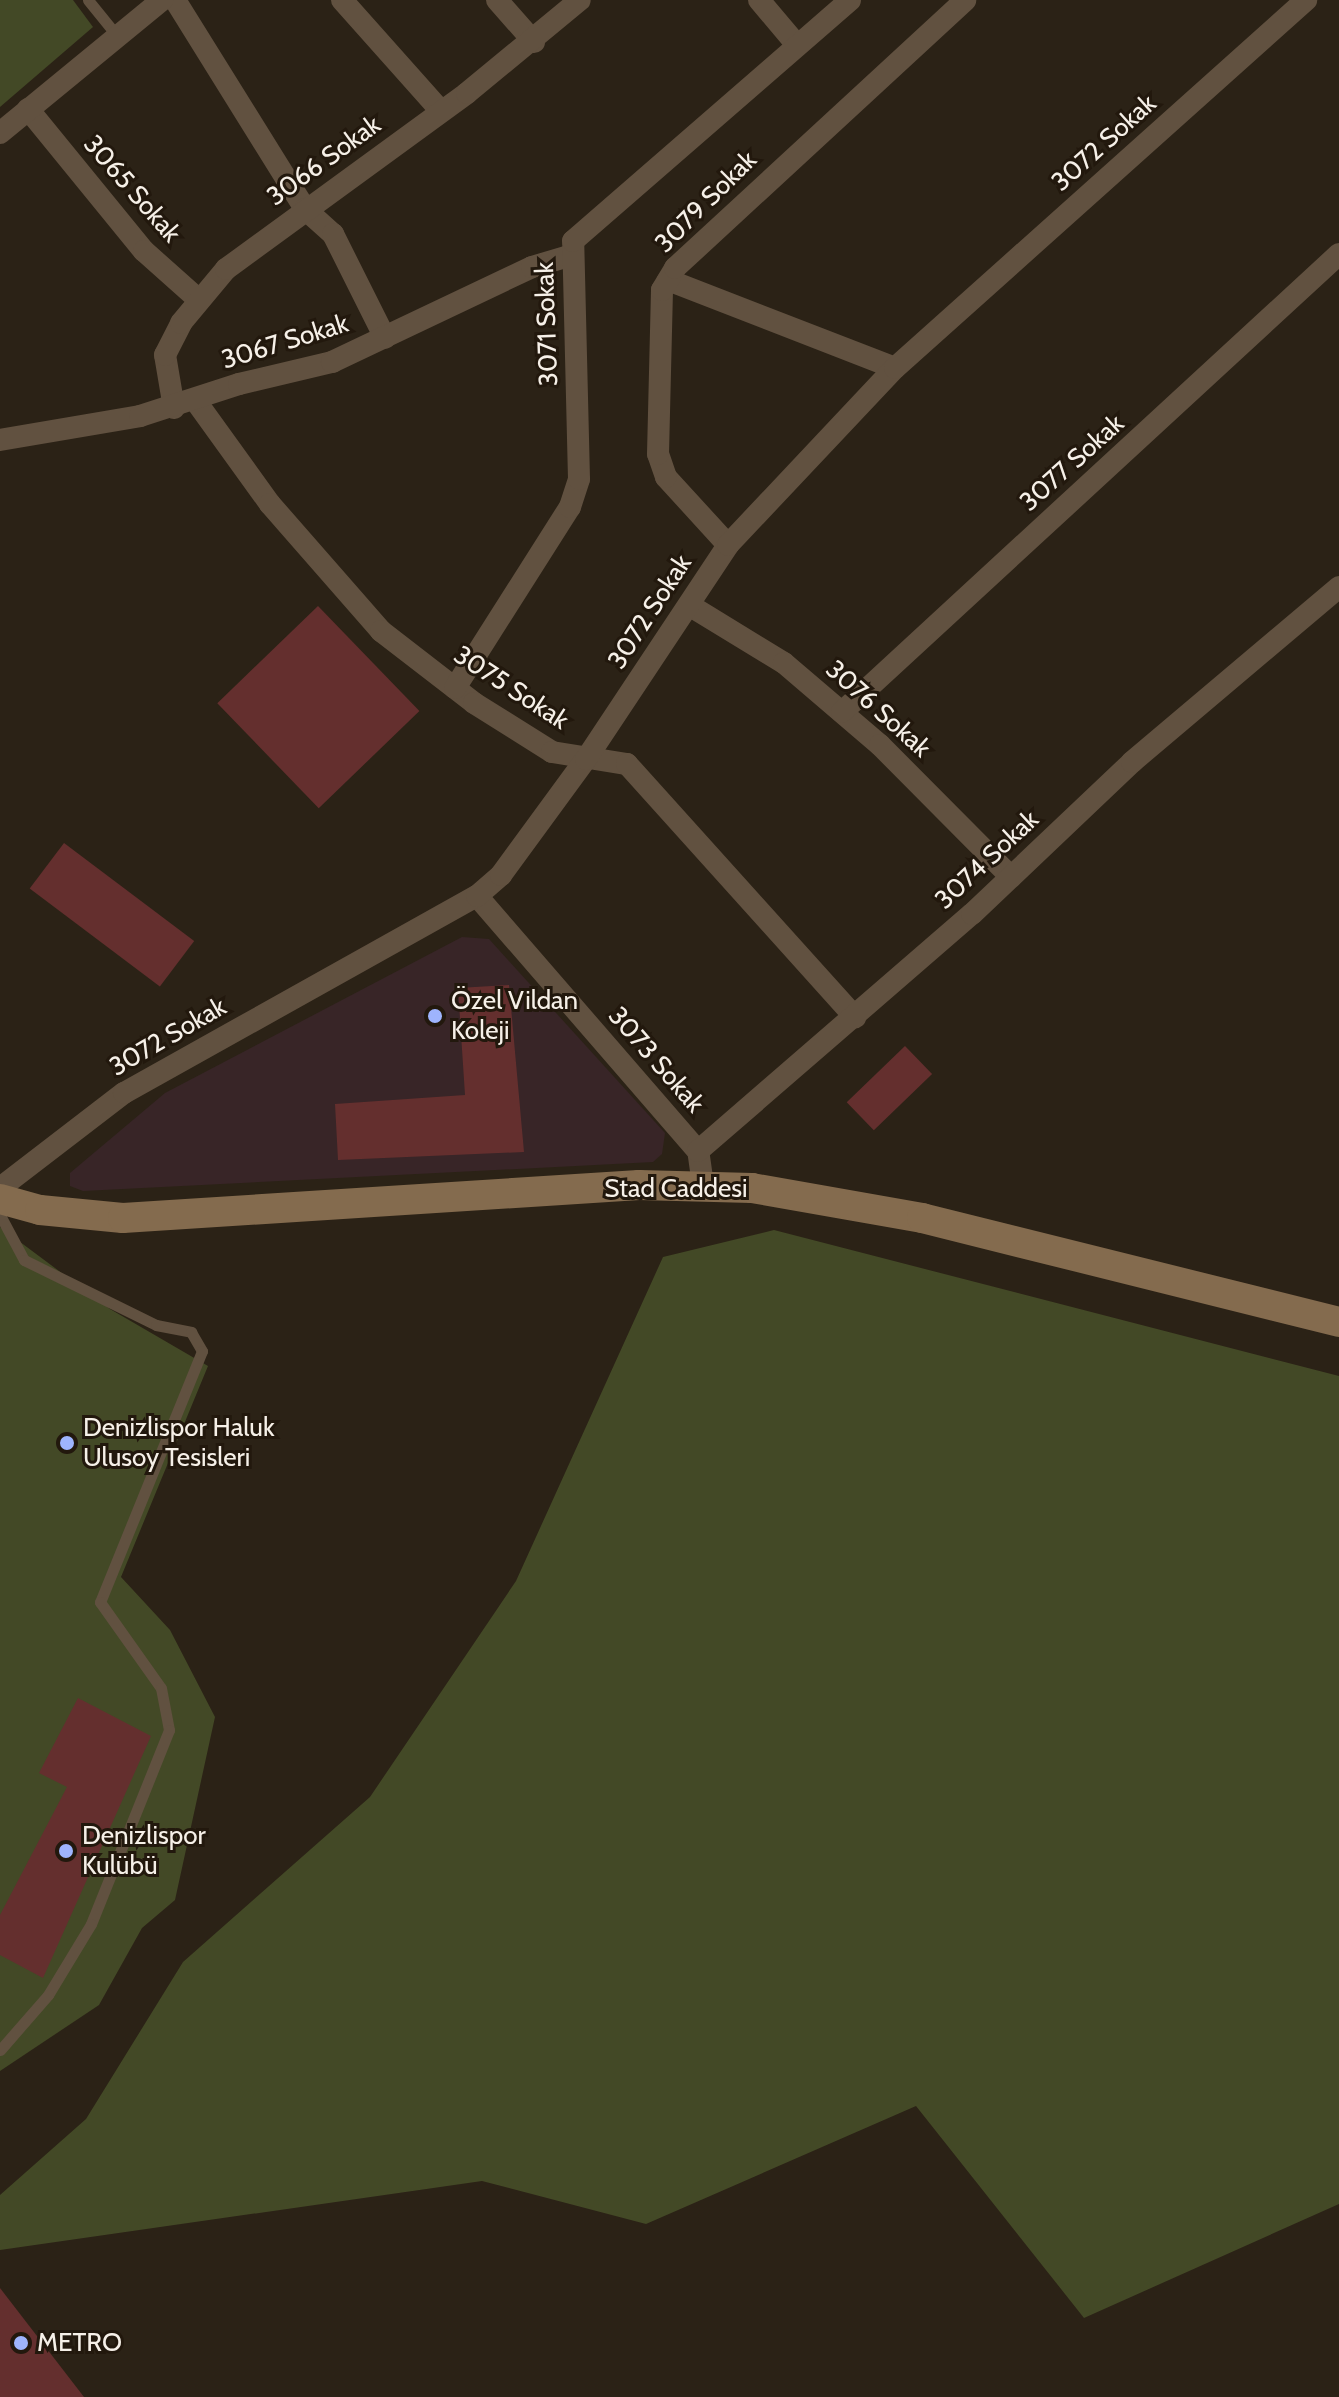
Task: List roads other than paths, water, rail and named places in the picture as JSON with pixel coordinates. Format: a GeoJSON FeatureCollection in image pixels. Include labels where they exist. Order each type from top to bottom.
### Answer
{"type":"FeatureCollection","features":[{"type":"Feature","properties":{"kind":"street"},"geometry":{"type":"LineString","coordinates":[[0,133],[162,0]]}},
{"type":"Feature","properties":{"kind":"street"},"geometry":{"type":"LineString","coordinates":[[175,0],[305,209],[333,234],[385,338]]}},
{"type":"Feature","properties":{"kind":"street"},"geometry":{"type":"LineString","coordinates":[[342,0],[441,111]]}},
{"type":"Feature","properties":{"kind":"street"},"geometry":{"type":"LineString","coordinates":[[497,0],[534,42]]}},
{"type":"Feature","properties":{"kind":"street","name":"3066 Sokak"},"geometry":{"type":"LineString","coordinates":[[184,404],[165,355],[199,300],[226,269],[534,42],[580,0]]}},
{"type":"Feature","properties":{"kind":"street"},"geometry":{"type":"LineString","coordinates":[[759,0],[797,45]]}},
{"type":"Feature","properties":{"kind":"street","name":"3071 Sokak"},"geometry":{"type":"LineString","coordinates":[[455,688],[570,507],[579,479],[573,241],[850,0]]}},
{"type":"Feature","properties":{"kind":"street","name":"3079 Sokak"},"geometry":{"type":"LineString","coordinates":[[728,545],[666,477],[658,454],[661,305],[668,280],[840,111],[965,0]]}},
{"type":"Feature","properties":{"kind":"street","name":"3072 Sokak"},"geometry":{"type":"LineString","coordinates":[[0,1188],[124,1093],[477,896],[501,875],[586,759],[728,545],[895,368],[1306,0]]}},
{"type":"Feature","properties":{"kind":"street","name":"3065 Sokak"},"geometry":{"type":"LineString","coordinates":[[28,109],[144,251],[199,300]]}},
{"type":"Feature","properties":{"kind":"street","name":"3077 Sokak"},"geometry":{"type":"LineString","coordinates":[[842,712],[1339,254]]}},
{"type":"Feature","properties":{"kind":"street","name":"3067 Sokak"},"geometry":{"type":"LineString","coordinates":[[0,440],[184,404],[332,362],[532,267],[572,255]]}},
{"type":"Feature","properties":{"kind":"street"},"geometry":{"type":"LineString","coordinates":[[668,280],[895,368]]}},
{"type":"Feature","properties":{"kind":"street","name":"3075 Sokak"},"geometry":{"type":"LineString","coordinates":[[184,404],[325,572],[381,631],[455,688],[552,752],[627,764],[855,1017]]}},
{"type":"Feature","properties":{"kind":"street","name":"3074 Sokak"},"geometry":{"type":"LineString","coordinates":[[698,1151],[855,1017],[1011,877],[1132,762],[1339,587]]}},
{"type":"Feature","properties":{"kind":"street","name":"3076 Sokak"},"geometry":{"type":"LineString","coordinates":[[689,605],[784,663],[842,712],[1011,877]]}},
{"type":"Feature","properties":{"kind":"street","name":"3073 Sokak"},"geometry":{"type":"LineString","coordinates":[[477,896],[698,1151]]}},
{"type":"Feature","properties":{"kind":"street"},"geometry":{"type":"LineString","coordinates":[[698,1151],[703,1185]]}},
{"type":"Feature","properties":{"kind":"street","name":"Stad Caddesi"},"geometry":{"type":"LineString","coordinates":[[0,1199],[53,1212],[123,1218],[703,1185],[766,1190],[922,1218],[1339,1322]]}},
{"type":"Feature","properties":{"kind":"lane"},"geometry":{"type":"LineString","coordinates":[[88,0],[118,37]]}},
{"type":"Feature","properties":{"kind":"lane"},"geometry":{"type":"LineString","coordinates":[[0,1215],[24,1260],[156,1325],[191,1332],[202,1351],[100,1602],[161,1688],[169,1730],[91,1924],[48,1995],[2,2044]]}},
{"type":"Feature","properties":{"kind":"place","name":"Özel Vildan Koleji"},"geometry":{"type":"Point","coordinates":[435,1016]}},
{"type":"Feature","properties":{"kind":"place","name":"Denizlispor Haluk Ulusoy Tesisleri"},"geometry":{"type":"Point","coordinates":[67,1443]}},
{"type":"Feature","properties":{"kind":"place","name":"Denizlispor Kulübü"},"geometry":{"type":"Point","coordinates":[66,1851]}},
{"type":"Feature","properties":{"kind":"place","name":"METRO"},"geometry":{"type":"Point","coordinates":[21,2343]}}]}
